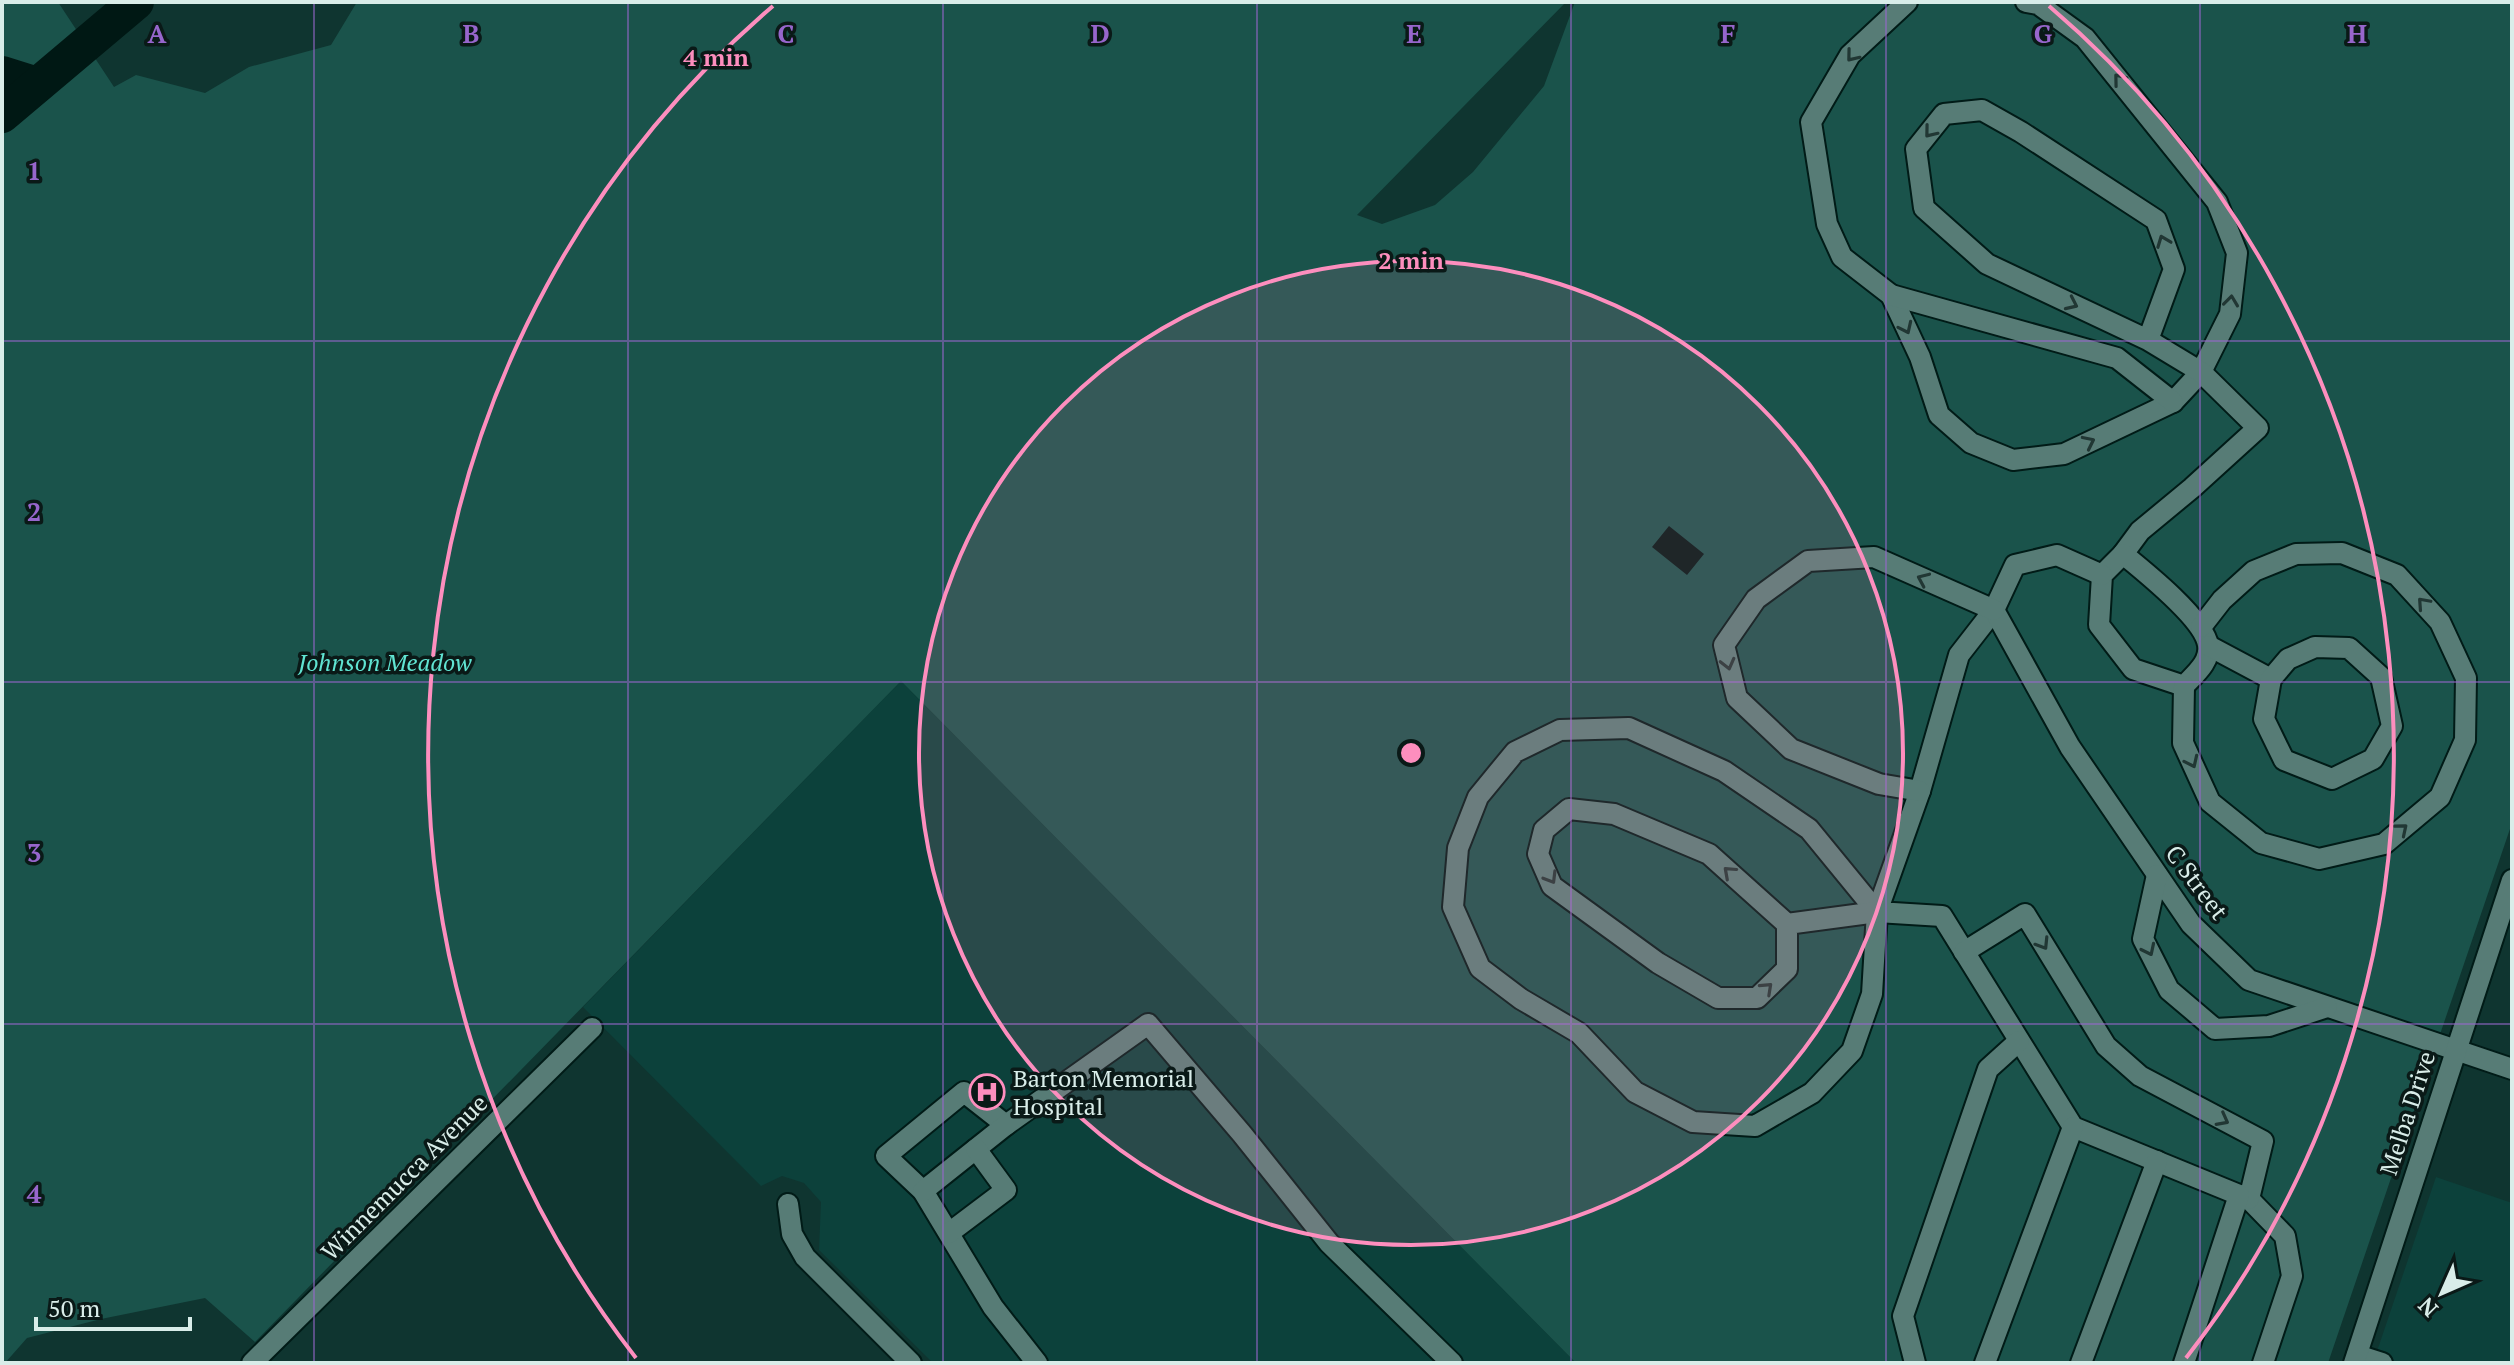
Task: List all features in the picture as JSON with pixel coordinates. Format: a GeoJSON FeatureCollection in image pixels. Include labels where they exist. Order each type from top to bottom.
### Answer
{"type":"FeatureCollection","features":[{"type":"Feature","properties":{"kind":"street"},"geometry":{"type":"LineString","coordinates":[[1907,2],[1850,55],[1811,122],[1827,224],[1842,257],[1891,295],[2117,358],[2173,402]]}},
{"type":"Feature","properties":{"kind":"street"},"geometry":{"type":"LineString","coordinates":[[1891,295],[1920,357],[1939,415],[1971,443],[2013,460],[2064,454],[2173,402],[2201,372],[2230,314],[2237,253],[2217,202],[2085,38],[2038,4],[2026,2]]}},
{"type":"Feature","properties":{"kind":"street"},"geometry":{"type":"LineString","coordinates":[[2148,340],[2174,269],[2156,220],[1982,110],[1944,114],[1916,149],[1924,208],[1987,264],[2148,340],[2201,372],[2258,428],[2140,531],[2102,575],[2099,625],[2133,669],[2184,686]]}},
{"type":"Feature","properties":{"kind":"street"},"geometry":{"type":"LineString","coordinates":[[2342,553],[2397,575],[2440,622],[2466,678],[2465,740],[2440,797],[2384,844],[2319,859],[2261,843],[2210,802],[2183,743],[2184,686],[2204,664],[2205,637],[2222,600],[2254,571],[2296,554],[2342,553]]}},
{"type":"Feature","properties":{"kind":"street"},"geometry":{"type":"LineString","coordinates":[[2123,554],[2151,577],[2205,637],[2271,679]]}},
{"type":"Feature","properties":{"kind":"street"},"geometry":{"type":"LineString","coordinates":[[1877,912],[1809,829],[1724,771],[1629,728],[1560,730],[1515,752],[1478,797],[1458,848],[1453,907],[1480,968],[1521,999],[1579,1033],[1635,1092],[1693,1122],[1755,1126],[1812,1093],[1852,1051],[1872,994],[1877,912],[1920,791],[1959,655],[1994,610],[2015,565],[2057,555],[2102,575]]}},
{"type":"Feature","properties":{"kind":"street"},"geometry":{"type":"LineString","coordinates":[[1920,791],[1879,784],[1791,749],[1737,698],[1724,645],[1756,599],[1808,561],[1874,557],[1994,610]]}},
{"type":"Feature","properties":{"kind":"street","name":"C Street"},"geometry":{"type":"LineString","coordinates":[[1994,610],[2070,747],[2157,875],[2191,924],[2249,980],[2512,1069]]}},
{"type":"Feature","properties":{"kind":"street"},"geometry":{"type":"LineString","coordinates":[[2315,647],[2349,648],[2381,677],[2392,726],[2373,759],[2332,779],[2284,760],[2264,719],[2271,679],[2288,659],[2315,647]]}},
{"type":"Feature","properties":{"kind":"street"},"geometry":{"type":"LineString","coordinates":[[1787,924],[1787,969],[1757,998],[1718,998],[1658,963],[1552,886],[1538,854],[1544,830],[1569,809],[1614,814],[1709,854],[1787,924],[1877,912],[1942,916],[2073,1127],[2244,1197],[2285,1236],[2292,1276],[2263,1363]]}},
{"type":"Feature","properties":{"kind":"street"},"geometry":{"type":"LineString","coordinates":[[2157,875],[2143,939],[2169,990],[2215,1029],[2269,1026],[2327,1007]]}},
{"type":"Feature","properties":{"kind":"street","name":"Melba Drive"},"geometry":{"type":"LineString","coordinates":[[2355,1359],[2512,880]]}},
{"type":"Feature","properties":{"kind":"street"},"geometry":{"type":"LineString","coordinates":[[1964,952],[2025,914],[2106,1046],[2140,1076],[2263,1141],[2184,1363]]}},
{"type":"Feature","properties":{"kind":"street"},"geometry":{"type":"LineString","coordinates":[[923,1191],[1006,1125],[1148,1024],[1329,1243],[1452,1363]]}},
{"type":"Feature","properties":{"kind":"street","name":"Winnemucca Avenue"},"geometry":{"type":"LineString","coordinates":[[252,1363],[592,1028]]}},
{"type":"Feature","properties":{"kind":"street"},"geometry":{"type":"LineString","coordinates":[[1915,1363],[1903,1316],[1988,1069],[2019,1041]]}},
{"type":"Feature","properties":{"kind":"street"},"geometry":{"type":"LineString","coordinates":[[1006,1125],[964,1092],[886,1156],[923,1191],[1028,1360]]}},
{"type":"Feature","properties":{"kind":"street"},"geometry":{"type":"LineString","coordinates":[[1985,1363],[2073,1127]]}},
{"type":"Feature","properties":{"kind":"street"},"geometry":{"type":"LineString","coordinates":[[949,1233],[1006,1190],[976,1149]]}},
{"type":"Feature","properties":{"kind":"street"},"geometry":{"type":"LineString","coordinates":[[2081,1363],[2157,1161]]}},
{"type":"Feature","properties":{"kind":"street"},"geometry":{"type":"LineString","coordinates":[[788,1204],[792,1234],[805,1257],[911,1363]]}},
{"type":"Feature","properties":{"kind":"street"},"geometry":{"type":"LineString","coordinates":[[2355,1359],[2382,1363]]}},
{"type":"Feature","properties":{"kind":"shaded area"},"geometry":{"type":"Polygon","coordinates":[[[1669,526],[1704,554],[1687,575],[1652,547],[1669,526]]]}},
{"type":"Feature","properties":{"kind":"shaded area","name":"Barton Memorial Hospital"},"geometry":{"type":"Polygon","coordinates":[[[901,681],[1576,1363],[933,1363],[819,1250],[821,1202],[804,1183],[782,1176],[761,1186],[583,1007],[901,681]]]}},
{"type":"Feature","properties":{"kind":"shaded area"},"geometry":{"type":"Polygon","coordinates":[[[2436,1177],[2512,1203],[2512,1363],[2373,1363],[2436,1177]]]}},
{"type":"Feature","properties":{"kind":"green space","name":"Johnson Meadow"},"geometry":{"type":"Polygon","coordinates":[[[2,2],[58,2],[114,87],[136,75],[205,93],[249,67],[331,45],[357,2],[1566,2],[1357,215],[1382,224],[1435,205],[1473,172],[1544,86],[1575,2],[2512,2],[2512,823],[2328,1363],[1576,1363],[901,681],[255,1342],[205,1298],[27,1338],[2,1363],[2,2]]]}},
{"type":"Feature","properties":{"kind":"waterway"},"geometry":{"type":"LineString","coordinates":[[2,115],[136,2]]}},
{"type":"Feature","properties":{"kind":"waterway"},"geometry":{"type":"LineString","coordinates":[[2,74],[37,85]]}},
{"type":"Feature","properties":{"kind":"place","name":"Barton Memorial Hospital"},"geometry":{"type":"Point","coordinates":[987,1092]}}]}
